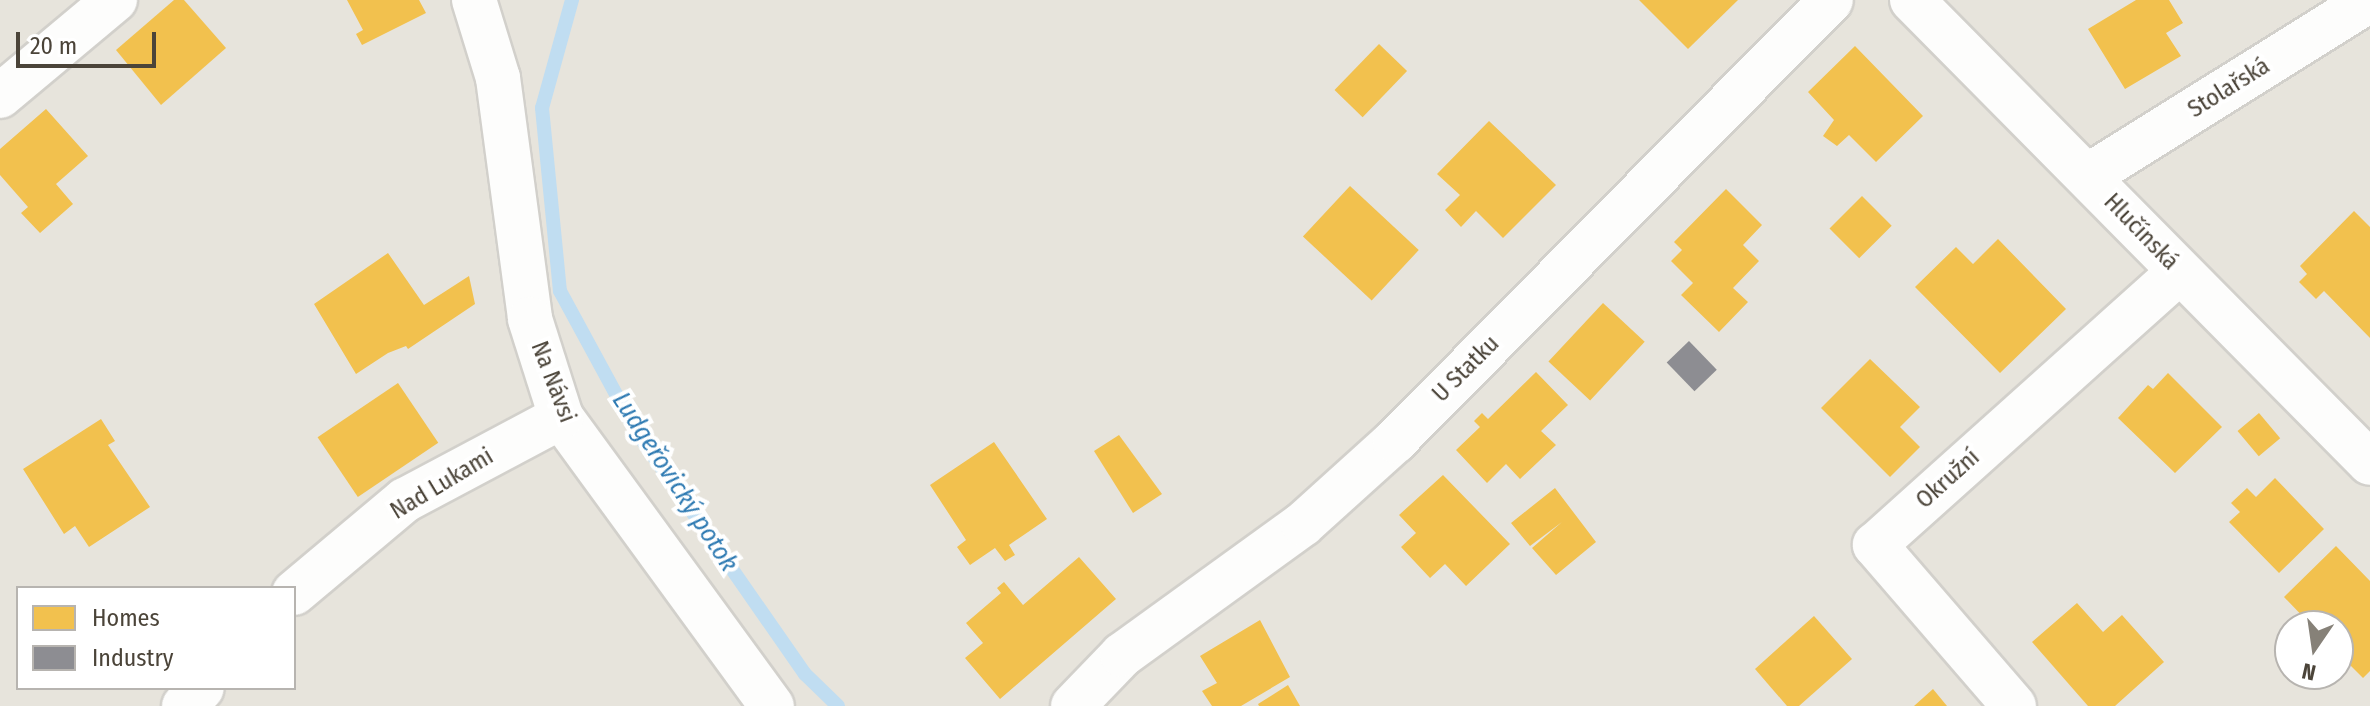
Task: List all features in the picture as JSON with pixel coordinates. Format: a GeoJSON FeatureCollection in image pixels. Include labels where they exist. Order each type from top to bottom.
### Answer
{"type":"FeatureCollection","features":[{"type":"Feature","properties":{"kind":"street"},"geometry":{"type":"LineString","coordinates":[[0,96],[115,0]]}},
{"type":"Feature","properties":{"kind":"street","name":"Na Návsi"},"geometry":{"type":"LineString","coordinates":[[474,0],[498,78],[530,319],[561,417],[772,706]]}},
{"type":"Feature","properties":{"kind":"street","name":"U Statku"},"geometry":{"type":"LineString","coordinates":[[1073,706],[1122,655],[1303,524],[1395,441],[1831,0]]}},
{"type":"Feature","properties":{"kind":"street","name":"Hlučínská"},"geometry":{"type":"LineString","coordinates":[[1912,0],[2370,463]]}},
{"type":"Feature","properties":{"kind":"street","name":"Stolařská"},"geometry":{"type":"LineString","coordinates":[[2088,176],[2370,0]]}},
{"type":"Feature","properties":{"kind":"street","name":"Okružní"},"geometry":{"type":"LineString","coordinates":[[2014,706],[1875,545],[2179,272]]}},
{"type":"Feature","properties":{"kind":"street","name":"Nad Lukami"},"geometry":{"type":"LineString","coordinates":[[296,591],[405,500],[561,417]]}},
{"type":"Feature","properties":{"kind":"street"},"geometry":{"type":"LineString","coordinates":[[184,706],[200,690]]}},
{"type":"Feature","properties":{"kind":"shaded area"},"geometry":{"type":"Polygon","coordinates":[[[0,0],[2370,0],[2370,706],[0,706],[0,0]]]}},
{"type":"Feature","properties":{"kind":"building: Homes"},"geometry":{"type":"Polygon","coordinates":[[[174,0],[184,0],[226,48],[161,105],[116,50],[174,0]]]}},
{"type":"Feature","properties":{"kind":"building: Homes"},"geometry":{"type":"Polygon","coordinates":[[[347,0],[419,0],[426,13],[362,45],[356,34],[363,30],[347,0]]]}},
{"type":"Feature","properties":{"kind":"building: Homes"},"geometry":{"type":"Polygon","coordinates":[[[1639,0],[1738,0],[1688,49],[1639,0]]]}},
{"type":"Feature","properties":{"kind":"building: Homes"},"geometry":{"type":"Polygon","coordinates":[[[2136,0],[2169,0],[2183,23],[2166,33],[2181,56],[2125,89],[2088,29],[2136,0]]]}},
{"type":"Feature","properties":{"kind":"building: Homes"},"geometry":{"type":"Polygon","coordinates":[[[1379,44],[1407,71],[1363,117],[1335,90],[1379,44]]]}},
{"type":"Feature","properties":{"kind":"building: Homes"},"geometry":{"type":"Polygon","coordinates":[[[1855,46],[1923,116],[1876,162],[1849,135],[1837,146],[1823,136],[1834,120],[1808,92],[1855,46]]]}},
{"type":"Feature","properties":{"kind":"building: Homes"},"geometry":{"type":"Polygon","coordinates":[[[46,109],[88,156],[56,184],[73,204],[40,233],[21,213],[28,207],[0,175],[0,149],[46,109]]]}},
{"type":"Feature","properties":{"kind":"building: Homes"},"geometry":{"type":"Polygon","coordinates":[[[1489,121],[1556,185],[1503,238],[1476,211],[1461,227],[1445,210],[1460,195],[1437,174],[1489,121]]]}},
{"type":"Feature","properties":{"kind":"building: Homes"},"geometry":{"type":"Polygon","coordinates":[[[1350,186],[1419,250],[1372,301],[1303,236],[1350,186]]]}},
{"type":"Feature","properties":{"kind":"building: Homes"},"geometry":{"type":"Polygon","coordinates":[[[1726,189],[1762,225],[1743,245],[1759,261],[1733,288],[1748,302],[1719,332],[1681,295],[1693,283],[1671,261],[1682,250],[1674,242],[1726,189]]]}},
{"type":"Feature","properties":{"kind":"building: Homes"},"geometry":{"type":"Polygon","coordinates":[[[1862,196],[1892,226],[1859,258],[1829,229],[1862,196]]]}},
{"type":"Feature","properties":{"kind":"building: Homes"},"geometry":{"type":"Polygon","coordinates":[[[2354,211],[2370,227],[2370,338],[2324,291],[2316,299],[2299,282],[2307,274],[2300,266],[2354,211]]]}},
{"type":"Feature","properties":{"kind":"building: Homes"},"geometry":{"type":"Polygon","coordinates":[[[1998,239],[2066,309],[2000,373],[1915,287],[1956,247],[1973,264],[1998,239]]]}},
{"type":"Feature","properties":{"kind":"building: Homes"},"geometry":{"type":"Polygon","coordinates":[[[388,253],[424,305],[469,276],[475,304],[408,349],[406,346],[388,353],[356,374],[314,304],[388,253]]]}},
{"type":"Feature","properties":{"kind":"building: Homes"},"geometry":{"type":"Polygon","coordinates":[[[1603,303],[1645,342],[1590,400],[1548,362],[1603,303]]]}},
{"type":"Feature","properties":{"kind":"building: Homes"},"geometry":{"type":"Polygon","coordinates":[[[1870,359],[1920,407],[1900,427],[1920,447],[1890,477],[1821,408],[1870,359]]]}},
{"type":"Feature","properties":{"kind":"building: Homes"},"geometry":{"type":"Polygon","coordinates":[[[1536,372],[1568,405],[1541,431],[1556,445],[1520,479],[1506,464],[1487,483],[1456,450],[1480,427],[1474,421],[1482,413],[1488,419],[1536,372]]]}},
{"type":"Feature","properties":{"kind":"building: Homes"},"geometry":{"type":"Polygon","coordinates":[[[2168,373],[2222,427],[2175,473],[2118,418],[2148,385],[2153,389],[2168,373]]]}},
{"type":"Feature","properties":{"kind":"building: Homes"},"geometry":{"type":"Polygon","coordinates":[[[398,383],[438,443],[358,497],[318,437],[398,383]]]}},
{"type":"Feature","properties":{"kind":"building: Homes"},"geometry":{"type":"Polygon","coordinates":[[[2259,413],[2280,438],[2259,456],[2238,431],[2259,413]]]}},
{"type":"Feature","properties":{"kind":"building: Homes"},"geometry":{"type":"Polygon","coordinates":[[[101,419],[115,441],[108,445],[150,507],[89,547],[75,526],[64,534],[23,469],[101,419]]]}},
{"type":"Feature","properties":{"kind":"building: Homes"},"geometry":{"type":"Polygon","coordinates":[[[1119,435],[1162,494],[1133,513],[1094,451],[1119,435]]]}},
{"type":"Feature","properties":{"kind":"building: Homes"},"geometry":{"type":"Polygon","coordinates":[[[994,442],[1047,519],[1009,545],[1015,555],[1005,561],[995,548],[970,565],[957,547],[966,540],[930,485],[994,442]]]}},
{"type":"Feature","properties":{"kind":"building: Homes"},"geometry":{"type":"Polygon","coordinates":[[[1443,475],[1510,544],[1466,586],[1445,564],[1430,578],[1401,547],[1416,533],[1399,515],[1443,475]]]}},
{"type":"Feature","properties":{"kind":"building: Homes"},"geometry":{"type":"Polygon","coordinates":[[[2275,478],[2324,529],[2279,573],[2229,522],[2240,512],[2231,503],[2247,488],[2256,497],[2275,478]]]}},
{"type":"Feature","properties":{"kind":"building: Homes"},"geometry":{"type":"Polygon","coordinates":[[[1555,488],[1596,542],[1556,575],[1532,548],[1562,522],[1530,546],[1511,523],[1555,488]]]}},
{"type":"Feature","properties":{"kind":"building: Homes"},"geometry":{"type":"Polygon","coordinates":[[[2336,546],[2370,581],[2370,671],[2363,678],[2354,669],[2354,610],[2297,610],[2284,597],[2336,546]]]}},
{"type":"Feature","properties":{"kind":"building: Homes"},"geometry":{"type":"Polygon","coordinates":[[[1079,557],[1116,599],[1000,699],[965,658],[983,643],[966,623],[1001,593],[997,588],[1004,582],[1023,605],[1079,557]]]}},
{"type":"Feature","properties":{"kind":"building: Homes"},"geometry":{"type":"Polygon","coordinates":[[[2077,603],[2103,632],[2122,615],[2164,662],[2115,706],[2088,706],[2032,642],[2077,603]]]}},
{"type":"Feature","properties":{"kind":"building: Homes"},"geometry":{"type":"Polygon","coordinates":[[[1814,616],[1852,659],[1799,706],[1787,706],[1755,669],[1814,616]]]}},
{"type":"Feature","properties":{"kind":"building: Homes"},"geometry":{"type":"Polygon","coordinates":[[[1260,620],[1290,677],[1241,706],[1212,706],[1202,691],[1217,683],[1200,656],[1260,620]]]}},
{"type":"Feature","properties":{"kind":"building: Homes"},"geometry":{"type":"Polygon","coordinates":[[[1288,685],[1300,706],[1259,706],[1258,704],[1288,685]]]}},
{"type":"Feature","properties":{"kind":"building: Homes"},"geometry":{"type":"Polygon","coordinates":[[[1933,689],[1947,706],[1914,706],[1933,689]]]}},
{"type":"Feature","properties":{"kind":"building: Industry"},"geometry":{"type":"Polygon","coordinates":[[[1689,341],[1717,370],[1694,391],[1667,363],[1689,341]]]}},
{"type":"Feature","properties":{"kind":"waterway","name":"Ludgeřovický potok"},"geometry":{"type":"LineString","coordinates":[[572,0],[542,108],[560,291],[636,431],[805,674],[838,706]]}}]}
